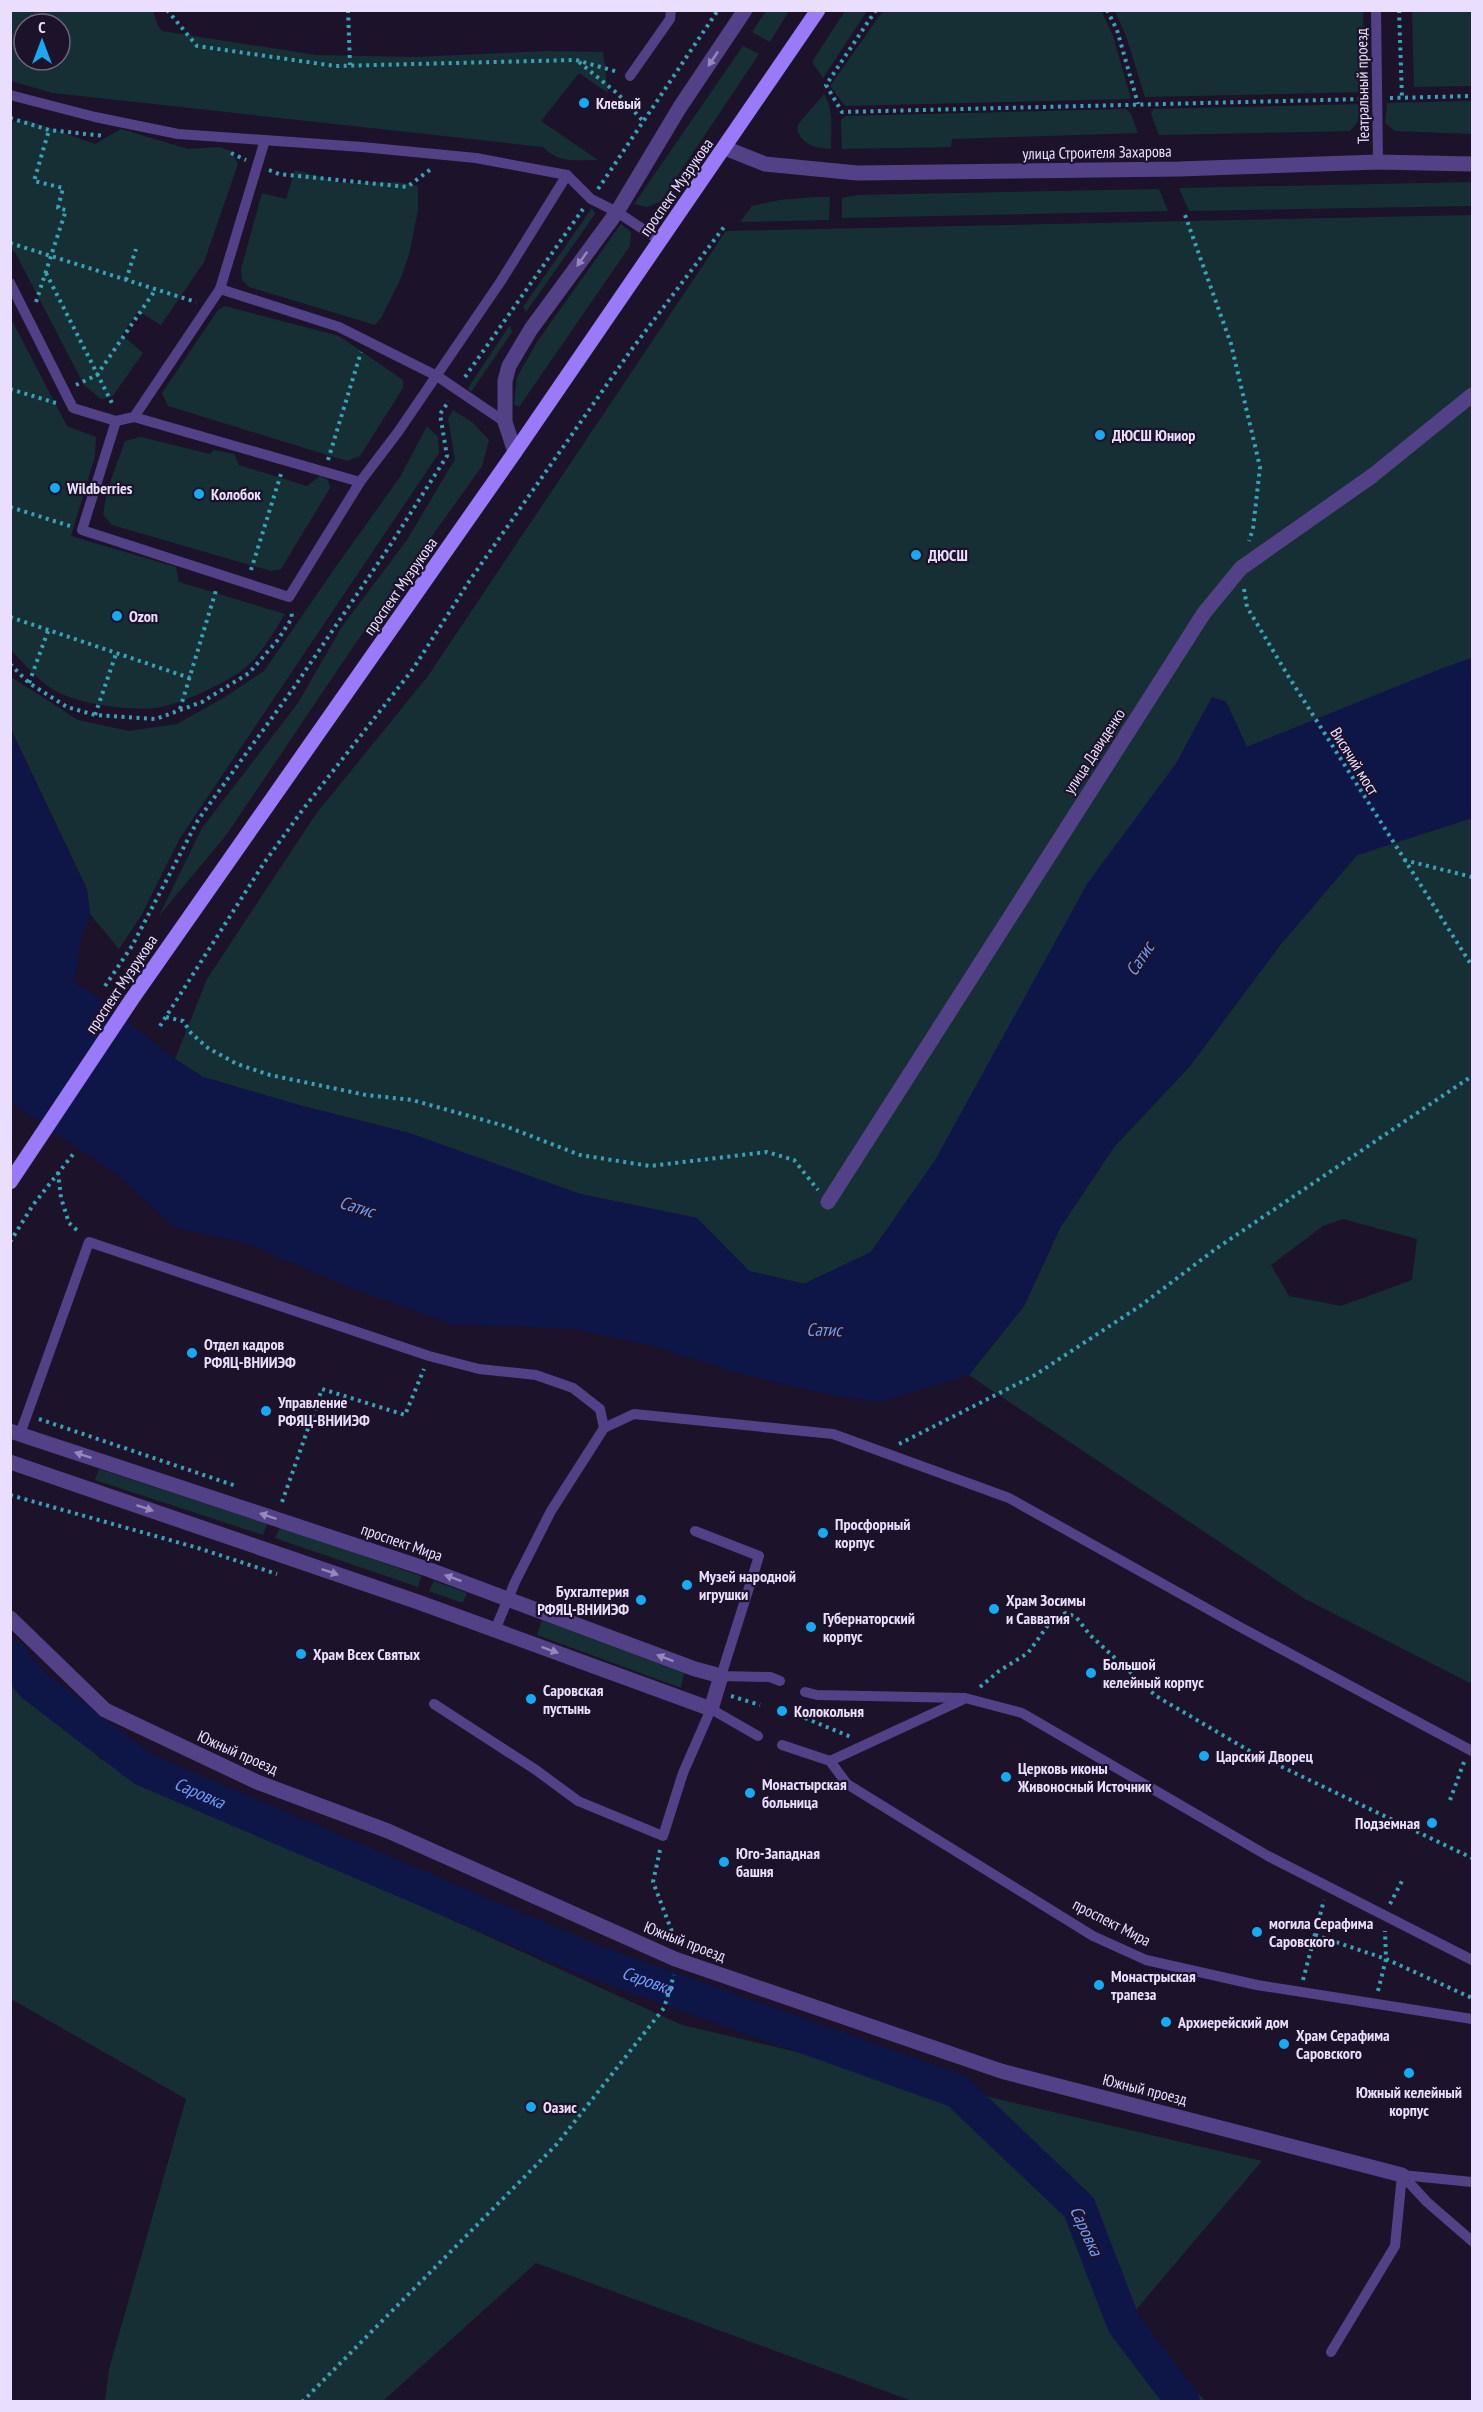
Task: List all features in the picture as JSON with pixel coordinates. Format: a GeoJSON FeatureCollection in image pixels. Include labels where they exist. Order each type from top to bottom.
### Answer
{"type":"FeatureCollection","features":[{"type":"Feature","properties":{"kind":"main road","name":"проспект Музрукова"},"geometry":{"type":"LineString","coordinates":[[10,1182],[132,999],[515,452],[818,10]]}},
{"type":"Feature","properties":{"kind":"street"},"geometry":{"type":"LineString","coordinates":[[515,452],[505,422],[505,381],[509,366],[531,329],[617,212],[680,107],[745,10]]}},
{"type":"Feature","properties":{"kind":"street","name":"улица Строителя Захарова"},"geometry":{"type":"LineString","coordinates":[[725,148],[765,164],[857,173],[1179,169],[1378,162],[1473,164]]}},
{"type":"Feature","properties":{"kind":"street","name":"улица Давиденко"},"geometry":{"type":"LineString","coordinates":[[828,1202],[1204,613],[1241,568],[1372,476],[1473,394]]}},
{"type":"Feature","properties":{"kind":"street","name":"проспект Мира"},"geometry":{"type":"LineString","coordinates":[[15,1432],[419,1566],[695,1669],[721,1676]]}},
{"type":"Feature","properties":{"kind":"street"},"geometry":{"type":"LineString","coordinates":[[10,1462],[495,1630],[711,1709],[721,1676]]}},
{"type":"Feature","properties":{"kind":"street","name":"Южный проезд"},"geometry":{"type":"LineString","coordinates":[[10,1618],[105,1710],[257,1782],[388,1831],[675,1959],[1001,2071],[1402,2175]]}},
{"type":"Feature","properties":{"kind":"lane"},"geometry":{"type":"LineString","coordinates":[[630,76],[670,19],[671,10]]}},
{"type":"Feature","properties":{"kind":"lane","name":"Театральный проезд"},"geometry":{"type":"LineString","coordinates":[[1376,10],[1379,99],[1378,162]]}},
{"type":"Feature","properties":{"kind":"lane"},"geometry":{"type":"LineString","coordinates":[[10,95],[95,117],[178,134],[476,158],[567,175],[591,199],[617,212],[661,241]]}},
{"type":"Feature","properties":{"kind":"lane"},"geometry":{"type":"LineString","coordinates":[[134,417],[220,289],[265,140]]}},
{"type":"Feature","properties":{"kind":"lane"},"geometry":{"type":"LineString","coordinates":[[118,421],[82,530],[289,597],[360,482],[437,376],[501,281],[567,175]]}},
{"type":"Feature","properties":{"kind":"lane"},"geometry":{"type":"LineString","coordinates":[[10,283],[72,408],[118,421],[134,417],[324,474],[360,482]]}},
{"type":"Feature","properties":{"kind":"lane"},"geometry":{"type":"LineString","coordinates":[[220,289],[339,327],[437,376],[505,422]]}},
{"type":"Feature","properties":{"kind":"lane"},"geometry":{"type":"LineString","coordinates":[[15,1432],[89,1242],[429,1356],[479,1369],[536,1375],[573,1388],[600,1409],[604,1428]]}},
{"type":"Feature","properties":{"kind":"lane"},"geometry":{"type":"LineString","coordinates":[[495,1630],[508,1598],[551,1511],[604,1428],[634,1414],[703,1419],[833,1434],[1009,1498],[1240,1627],[1471,1751]]}},
{"type":"Feature","properties":{"kind":"lane"},"geometry":{"type":"LineString","coordinates":[[694,1531],[759,1556],[721,1676]]}},
{"type":"Feature","properties":{"kind":"lane","name":"проспект Мира"},"geometry":{"type":"LineString","coordinates":[[721,1676],[770,1677],[780,1681]]}},
{"type":"Feature","properties":{"kind":"lane"},"geometry":{"type":"LineString","coordinates":[[804,1692],[817,1695],[965,1698],[1022,1713],[1268,1856],[1473,1960]]}},
{"type":"Feature","properties":{"kind":"lane"},"geometry":{"type":"LineString","coordinates":[[782,1745],[830,1761],[965,1698]]}},
{"type":"Feature","properties":{"kind":"lane"},"geometry":{"type":"LineString","coordinates":[[434,1704],[536,1770],[579,1801],[663,1836],[683,1773],[711,1709],[758,1736]]}},
{"type":"Feature","properties":{"kind":"lane","name":"проспект Мира"},"geometry":{"type":"LineString","coordinates":[[830,1761],[848,1784],[1093,1936],[1146,1960],[1257,1985],[1473,2019]]}},
{"type":"Feature","properties":{"kind":"lane"},"geometry":{"type":"LineString","coordinates":[[1402,2175],[1473,2182]]}},
{"type":"Feature","properties":{"kind":"lane"},"geometry":{"type":"LineString","coordinates":[[1402,2175],[1427,2202],[1473,2241]]}},
{"type":"Feature","properties":{"kind":"lane"},"geometry":{"type":"LineString","coordinates":[[1331,2352],[1395,2246],[1402,2175]]}},
{"type":"Feature","properties":{"kind":"path"},"geometry":{"type":"LineString","coordinates":[[167,10],[197,46],[335,66],[576,60],[630,76]]}},
{"type":"Feature","properties":{"kind":"path"},"geometry":{"type":"LineString","coordinates":[[348,10],[350,65]]}},
{"type":"Feature","properties":{"kind":"path"},"geometry":{"type":"LineString","coordinates":[[105,986],[132,946],[198,820],[282,705],[390,547],[447,456],[440,414],[644,122],[718,10]]}},
{"type":"Feature","properties":{"kind":"path"},"geometry":{"type":"LineString","coordinates":[[876,10],[826,85],[842,112],[1473,96]]}},
{"type":"Feature","properties":{"kind":"path"},"geometry":{"type":"LineString","coordinates":[[1107,10],[1117,30],[1138,104]]}},
{"type":"Feature","properties":{"kind":"path"},"geometry":{"type":"LineString","coordinates":[[1399,10],[1402,98]]}},
{"type":"Feature","properties":{"kind":"path"},"geometry":{"type":"LineString","coordinates":[[576,60],[618,94],[644,122]]}},
{"type":"Feature","properties":{"kind":"path"},"geometry":{"type":"LineString","coordinates":[[30,320],[66,210],[58,208],[63,188],[34,181],[49,129]]}},
{"type":"Feature","properties":{"kind":"path"},"geometry":{"type":"LineString","coordinates":[[1185,215],[1230,344],[1260,467],[1253,529],[1241,568]]}},
{"type":"Feature","properties":{"kind":"path"},"geometry":{"type":"LineString","coordinates":[[160,1026],[264,863],[413,669],[470,580],[629,353],[724,227]]}},
{"type":"Feature","properties":{"kind":"path"},"geometry":{"type":"LineString","coordinates":[[10,243],[51,261],[126,280],[208,306]]}},
{"type":"Feature","properties":{"kind":"path"},"geometry":{"type":"LineString","coordinates":[[126,280],[136,249]]}},
{"type":"Feature","properties":{"kind":"path"},"geometry":{"type":"LineString","coordinates":[[45,272],[98,375],[118,421]]}},
{"type":"Feature","properties":{"kind":"path"},"geometry":{"type":"LineString","coordinates":[[65,391],[98,375],[156,289]]}},
{"type":"Feature","properties":{"kind":"path"},"geometry":{"type":"LineString","coordinates":[[324,474],[364,340]]}},
{"type":"Feature","properties":{"kind":"path"},"geometry":{"type":"LineString","coordinates":[[10,389],[72,408]]}},
{"type":"Feature","properties":{"kind":"path"},"geometry":{"type":"LineString","coordinates":[[246,583],[285,462]]}},
{"type":"Feature","properties":{"kind":"path"},"geometry":{"type":"LineString","coordinates":[[10,507],[82,530]]}},
{"type":"Feature","properties":{"kind":"path","name":"Висячий мост"},"geometry":{"type":"LineString","coordinates":[[1241,568],[1247,607],[1404,860],[1473,966]]}},
{"type":"Feature","properties":{"kind":"path"},"geometry":{"type":"LineString","coordinates":[[180,710],[221,575]]}},
{"type":"Feature","properties":{"kind":"path"},"geometry":{"type":"LineString","coordinates":[[10,664],[29,684],[67,707],[95,715],[156,719],[202,702],[249,674],[277,642],[292,618],[289,597]]}},
{"type":"Feature","properties":{"kind":"path"},"geometry":{"type":"LineString","coordinates":[[10,617],[190,678]]}},
{"type":"Feature","properties":{"kind":"path"},"geometry":{"type":"LineString","coordinates":[[29,684],[48,631]]}},
{"type":"Feature","properties":{"kind":"path"},"geometry":{"type":"LineString","coordinates":[[95,715],[116,654]]}},
{"type":"Feature","properties":{"kind":"path"},"geometry":{"type":"LineString","coordinates":[[1404,860],[1473,877]]}},
{"type":"Feature","properties":{"kind":"path"},"geometry":{"type":"LineString","coordinates":[[166,1017],[183,1021],[191,1033],[208,1047],[270,1075],[366,1095],[412,1100],[505,1126],[580,1155],[650,1166],[768,1152],[794,1160],[828,1202]]}},
{"type":"Feature","properties":{"kind":"path"},"geometry":{"type":"LineString","coordinates":[[885,1451],[1035,1375],[1140,1306],[1217,1248],[1473,1076]]}},
{"type":"Feature","properties":{"kind":"path"},"geometry":{"type":"LineString","coordinates":[[10,1242],[33,1204],[74,1153]]}},
{"type":"Feature","properties":{"kind":"path"},"geometry":{"type":"LineString","coordinates":[[58,1172],[61,1198],[69,1223],[89,1242]]}},
{"type":"Feature","properties":{"kind":"path"},"geometry":{"type":"LineString","coordinates":[[282,1502],[322,1389],[405,1415],[429,1356]]}},
{"type":"Feature","properties":{"kind":"path"},"geometry":{"type":"LineString","coordinates":[[10,1496],[198,1548],[288,1578]]}},
{"type":"Feature","properties":{"kind":"path"},"geometry":{"type":"LineString","coordinates":[[965,1698],[999,1671],[1028,1653],[1051,1621],[1066,1613],[1076,1617],[1090,1635],[1156,1696],[1253,1753],[1473,1858]]}},
{"type":"Feature","properties":{"kind":"path"},"geometry":{"type":"LineString","coordinates":[[805,1718],[867,1744]]}},
{"type":"Feature","properties":{"kind":"path"},"geometry":{"type":"LineString","coordinates":[[1450,1800],[1471,1751]]}},
{"type":"Feature","properties":{"kind":"path"},"geometry":{"type":"LineString","coordinates":[[663,1836],[653,1882],[676,1943]]}},
{"type":"Feature","properties":{"kind":"path"},"geometry":{"type":"LineString","coordinates":[[1374,2004],[1386,1959],[1384,1914],[1403,1879]]}},
{"type":"Feature","properties":{"kind":"path"},"geometry":{"type":"LineString","coordinates":[[1299,1992],[1328,1886]]}},
{"type":"Feature","properties":{"kind":"path"},"geometry":{"type":"LineString","coordinates":[[1315,1935],[1386,1959],[1473,1998]]}},
{"type":"Feature","properties":{"kind":"path"},"geometry":{"type":"LineString","coordinates":[[302,2402],[557,2144],[664,2008],[675,1971]]}},
{"type":"Feature","properties":{"kind":"green space"},"geometry":{"type":"Polygon","coordinates":[[[1101,10],[1113,36],[1131,99],[845,106],[830,86],[883,11],[1101,10]]]}},
{"type":"Feature","properties":{"kind":"green space"},"geometry":{"type":"Polygon","coordinates":[[[10,11],[153,11],[162,31],[316,55],[415,57],[546,51],[603,52],[608,93],[579,73],[541,121],[598,160],[575,160],[562,159],[543,147],[53,93],[11,81],[10,11]]]}},
{"type":"Feature","properties":{"kind":"green space"},"geometry":{"type":"Polygon","coordinates":[[[766,11],[789,11],[770,42],[752,32],[766,11]]]}},
{"type":"Feature","properties":{"kind":"green space"},"geometry":{"type":"Polygon","coordinates":[[[845,11],[867,11],[823,78],[812,62],[845,11]]]}},
{"type":"Feature","properties":{"kind":"green space"},"geometry":{"type":"Polygon","coordinates":[[[1115,11],[1363,11],[1366,92],[1145,97],[1126,36],[1115,11]]]}},
{"type":"Feature","properties":{"kind":"green space"},"geometry":{"type":"Polygon","coordinates":[[[1412,11],[1472,11],[1472,86],[1414,87],[1412,11]]]}},
{"type":"Feature","properties":{"kind":"green space"},"geometry":{"type":"Polygon","coordinates":[[[743,46],[759,54],[660,202],[647,207],[634,204],[743,46]]]}},
{"type":"Feature","properties":{"kind":"green space"},"geometry":{"type":"Polygon","coordinates":[[[824,94],[831,114],[831,149],[810,145],[797,130],[799,123],[824,94]]]}},
{"type":"Feature","properties":{"kind":"green space"},"geometry":{"type":"Polygon","coordinates":[[[1472,101],[1472,134],[1395,131],[1385,123],[1387,103],[1472,101]]]}},
{"type":"Feature","properties":{"kind":"green space"},"geometry":{"type":"Polygon","coordinates":[[[1364,104],[1358,122],[1350,131],[1159,135],[1151,114],[1153,109],[1364,104]]]}},
{"type":"Feature","properties":{"kind":"green space"},"geometry":{"type":"Polygon","coordinates":[[[1126,109],[1131,114],[1138,133],[952,139],[951,147],[842,149],[841,120],[846,116],[1126,109]]]}},
{"type":"Feature","properties":{"kind":"green space"},"geometry":{"type":"Polygon","coordinates":[[[27,120],[95,144],[121,129],[188,149],[219,147],[231,151],[238,164],[204,262],[161,325],[138,311],[122,335],[143,353],[112,397],[101,399],[84,385],[15,252],[11,250],[11,122],[27,120]]]}},
{"type":"Feature","properties":{"kind":"green space"},"geometry":{"type":"Polygon","coordinates":[[[295,170],[342,183],[397,182],[418,186],[418,210],[409,255],[400,280],[381,318],[375,325],[249,287],[242,280],[241,269],[262,193],[286,199],[295,170]]]}},
{"type":"Feature","properties":{"kind":"green space"},"geometry":{"type":"Polygon","coordinates":[[[1472,182],[1472,206],[1189,211],[1179,188],[1472,182]]]}},
{"type":"Feature","properties":{"kind":"green space"},"geometry":{"type":"Polygon","coordinates":[[[1159,189],[1168,211],[842,218],[842,198],[858,195],[1159,189]]]}},
{"type":"Feature","properties":{"kind":"green space"},"geometry":{"type":"Polygon","coordinates":[[[830,197],[829,220],[740,222],[752,206],[780,200],[830,197]]]}},
{"type":"Feature","properties":{"kind":"green space"},"geometry":{"type":"Polygon","coordinates":[[[592,208],[595,214],[526,312],[523,307],[592,208]]]}},
{"type":"Feature","properties":{"kind":"green space"},"geometry":{"type":"Polygon","coordinates":[[[1472,215],[1472,658],[1247,747],[1226,702],[1212,697],[1177,762],[984,1075],[934,1162],[871,1252],[804,1284],[749,1271],[697,1218],[580,1194],[409,1133],[299,1105],[203,1077],[175,1059],[207,979],[316,814],[428,676],[726,231],[1472,215]]]}},
{"type":"Feature","properties":{"kind":"green space"},"geometry":{"type":"Polygon","coordinates":[[[621,224],[631,232],[630,246],[519,407],[514,404],[517,377],[537,342],[621,224]]]}},
{"type":"Feature","properties":{"kind":"green space"},"geometry":{"type":"Polygon","coordinates":[[[225,306],[339,336],[403,380],[403,388],[360,456],[347,461],[168,406],[162,393],[218,310],[225,306]]]}},
{"type":"Feature","properties":{"kind":"green space"},"geometry":{"type":"Polygon","coordinates":[[[10,317],[67,426],[96,437],[95,456],[71,536],[176,567],[179,582],[285,614],[260,653],[240,672],[180,702],[161,707],[125,708],[84,701],[55,691],[35,675],[11,650],[10,317]]]}},
{"type":"Feature","properties":{"kind":"green space"},"geometry":{"type":"Polygon","coordinates":[[[510,325],[512,332],[471,392],[468,388],[510,325]]]}},
{"type":"Feature","properties":{"kind":"green space"},"geometry":{"type":"Polygon","coordinates":[[[453,410],[473,423],[489,440],[482,466],[353,647],[227,834],[159,916],[202,828],[298,703],[343,625],[407,540],[455,459],[448,419],[453,410]]]}},
{"type":"Feature","properties":{"kind":"green space"},"geometry":{"type":"Polygon","coordinates":[[[427,426],[438,437],[439,453],[180,838],[142,914],[119,949],[90,914],[87,889],[11,729],[11,677],[78,720],[129,731],[177,724],[225,697],[264,671],[400,477],[427,426]]]}},
{"type":"Feature","properties":{"kind":"green space"},"geometry":{"type":"Polygon","coordinates":[[[141,437],[210,454],[214,450],[234,454],[239,465],[307,486],[320,476],[328,480],[330,488],[281,569],[271,571],[112,525],[103,515],[107,491],[125,441],[141,437]]]}},
{"type":"Feature","properties":{"kind":"green space"},"geometry":{"type":"Polygon","coordinates":[[[1472,818],[1472,1684],[1305,1599],[969,1375],[1024,1306],[1060,1228],[1114,1147],[1190,1066],[1281,944],[1357,855],[1472,818]],[[1343,1219],[1323,1226],[1271,1265],[1289,1296],[1341,1306],[1412,1280],[1417,1239],[1343,1219]]]}},
{"type":"Feature","properties":{"kind":"green space"},"geometry":{"type":"Polygon","coordinates":[[[99,1469],[267,1524],[263,1535],[95,1480],[99,1469]]]}},
{"type":"Feature","properties":{"kind":"green space"},"geometry":{"type":"Polygon","coordinates":[[[280,1527],[421,1576],[418,1587],[275,1538],[280,1527]]]}},
{"type":"Feature","properties":{"kind":"green space"},"geometry":{"type":"Polygon","coordinates":[[[434,1581],[467,1593],[463,1603],[429,1591],[434,1581]]]}},
{"type":"Feature","properties":{"kind":"green space"},"geometry":{"type":"Polygon","coordinates":[[[542,1620],[684,1673],[681,1688],[537,1635],[542,1620]]]}},
{"type":"Feature","properties":{"kind":"green space"},"geometry":{"type":"Polygon","coordinates":[[[10,1657],[100,1759],[682,2025],[1262,2161],[1124,2324],[1206,2401],[912,2401],[536,2263],[383,2401],[105,2401],[109,2369],[186,2099],[11,1999],[10,1657]]]}},
{"type":"Feature","properties":{"kind":"water","name":"Сатис"},"geometry":{"type":"Polygon","coordinates":[[[1472,658],[1472,818],[1357,855],[1281,944],[1190,1066],[1114,1147],[1060,1228],[1024,1306],[969,1375],[881,1402],[820,1393],[734,1372],[653,1346],[573,1329],[453,1324],[348,1287],[246,1243],[176,1228],[113,1172],[11,1103],[10,729],[87,890],[90,914],[82,938],[73,983],[92,993],[175,1059],[203,1077],[299,1105],[409,1133],[580,1194],[697,1218],[749,1271],[804,1284],[871,1252],[934,1162],[1087,884],[1177,762],[1212,697],[1226,702],[1247,747],[1472,658]]]}},
{"type":"Feature","properties":{"kind":"waterway","name":"Саровка"},"geometry":{"type":"LineString","coordinates":[[10,1657],[33,1685],[143,1769],[592,1961],[957,2091],[1079,2207],[1124,2324],[1183,2402]]}},
{"type":"Feature","properties":{"kind":"place","name":"Клевый"},"geometry":{"type":"Point","coordinates":[584,103]}},
{"type":"Feature","properties":{"kind":"place","name":"ДЮСШ Юниор"},"geometry":{"type":"Point","coordinates":[1100,435]}},
{"type":"Feature","properties":{"kind":"place","name":"Wildberries"},"geometry":{"type":"Point","coordinates":[55,488]}},
{"type":"Feature","properties":{"kind":"place","name":"Колобок"},"geometry":{"type":"Point","coordinates":[199,494]}},
{"type":"Feature","properties":{"kind":"place","name":"ДЮСШ"},"geometry":{"type":"Point","coordinates":[916,555]}},
{"type":"Feature","properties":{"kind":"place","name":"Ozon"},"geometry":{"type":"Point","coordinates":[117,616]}},
{"type":"Feature","properties":{"kind":"place","name":"Отдел кадров РФЯЦ-ВНИИЭФ"},"geometry":{"type":"Point","coordinates":[192,1353]}},
{"type":"Feature","properties":{"kind":"place","name":"Управление РФЯЦ-ВНИИЭФ"},"geometry":{"type":"Point","coordinates":[266,1411]}},
{"type":"Feature","properties":{"kind":"place","name":"Просфорный корпус"},"geometry":{"type":"Point","coordinates":[823,1533]}},
{"type":"Feature","properties":{"kind":"place","name":"Музей народной игрушки"},"geometry":{"type":"Point","coordinates":[687,1585]}},
{"type":"Feature","properties":{"kind":"place","name":"Бухгалтерия РФЯЦ-ВНИИЭФ"},"geometry":{"type":"Point","coordinates":[641,1600]}},
{"type":"Feature","properties":{"kind":"place","name":"Храм Зосимы и Савватия"},"geometry":{"type":"Point","coordinates":[994,1609]}},
{"type":"Feature","properties":{"kind":"place","name":"Губернаторский корпус"},"geometry":{"type":"Point","coordinates":[811,1627]}},
{"type":"Feature","properties":{"kind":"place","name":"Храм Всех Святых"},"geometry":{"type":"Point","coordinates":[301,1654]}},
{"type":"Feature","properties":{"kind":"place","name":"Большой келейный корпус"},"geometry":{"type":"Point","coordinates":[1091,1673]}},
{"type":"Feature","properties":{"kind":"place","name":"Саровская пустынь"},"geometry":{"type":"Point","coordinates":[531,1699]}},
{"type":"Feature","properties":{"kind":"place","name":"Колокольня"},"geometry":{"type":"Point","coordinates":[782,1711]}},
{"type":"Feature","properties":{"kind":"place","name":"Царский Дворец"},"geometry":{"type":"Point","coordinates":[1204,1756]}},
{"type":"Feature","properties":{"kind":"place","name":"Церковь иконы Живоносный Источник"},"geometry":{"type":"Point","coordinates":[1006,1777]}},
{"type":"Feature","properties":{"kind":"place","name":"Монастырская больница"},"geometry":{"type":"Point","coordinates":[750,1793]}},
{"type":"Feature","properties":{"kind":"place","name":"Подземная"},"geometry":{"type":"Point","coordinates":[1432,1823]}},
{"type":"Feature","properties":{"kind":"place","name":"Юго-Западная башня"},"geometry":{"type":"Point","coordinates":[724,1862]}},
{"type":"Feature","properties":{"kind":"place","name":"могила Серафима Саровского"},"geometry":{"type":"Point","coordinates":[1257,1932]}},
{"type":"Feature","properties":{"kind":"place","name":"Монастрыская трапеза"},"geometry":{"type":"Point","coordinates":[1099,1985]}},
{"type":"Feature","properties":{"kind":"place","name":"Архиерейский дом"},"geometry":{"type":"Point","coordinates":[1166,2022]}},
{"type":"Feature","properties":{"kind":"place","name":"Храм Серафима Саровского"},"geometry":{"type":"Point","coordinates":[1284,2044]}},
{"type":"Feature","properties":{"kind":"place","name":"Южный келейный корпус"},"geometry":{"type":"Point","coordinates":[1409,2073]}},
{"type":"Feature","properties":{"kind":"place","name":"Оазис"},"geometry":{"type":"Point","coordinates":[531,2107]}}]}
